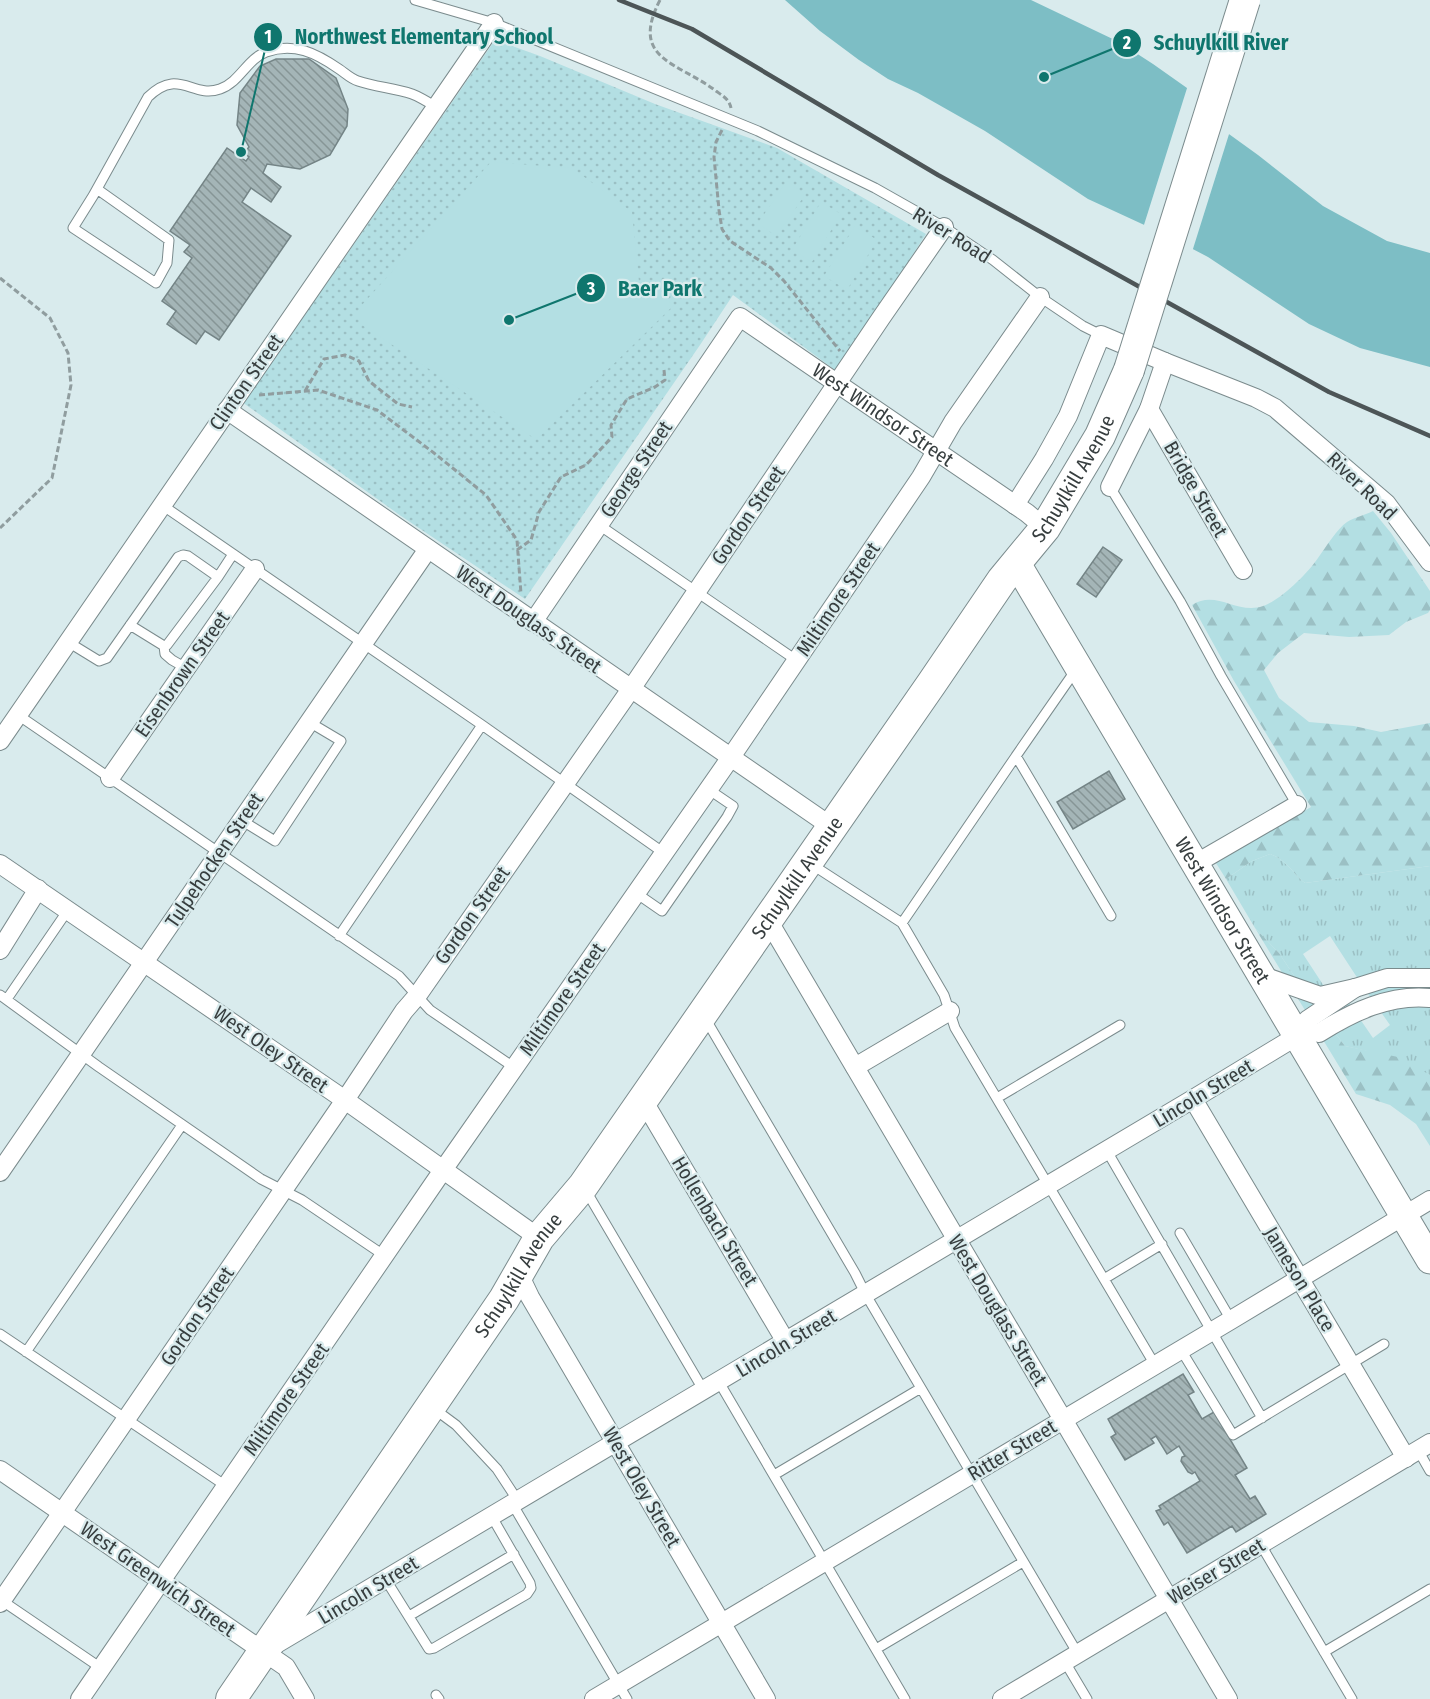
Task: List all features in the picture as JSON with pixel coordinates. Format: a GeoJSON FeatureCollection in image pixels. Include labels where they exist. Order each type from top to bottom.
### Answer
{"type":"FeatureCollection","features":[{"type":"Feature","properties":{"kind":"main road","name":"Schuylkill Avenue"},"geometry":{"type":"LineString","coordinates":[[231,1699],[504,1299],[539,1238],[583,1186],[1016,562],[1029,515],[1100,436],[1129,370],[1245,0]]}},
{"type":"Feature","properties":{"kind":"main road","name":"West Windsor Street"},"geometry":{"type":"LineString","coordinates":[[1016,562],[1263,976],[1301,1033],[1430,1260]]}},
{"type":"Feature","properties":{"kind":"street","name":"Clinton Street"},"geometry":{"type":"LineString","coordinates":[[0,741],[494,23]]}},
{"type":"Feature","properties":{"kind":"street","name":"Gordon Street"},"geometry":{"type":"LineString","coordinates":[[0,1601],[405,1011],[631,689],[944,227]]}},
{"type":"Feature","properties":{"kind":"street","name":"Miltimore Street"},"geometry":{"type":"LineString","coordinates":[[80,1699],[443,1170],[731,757],[921,477],[953,422],[1040,297]]}},
{"type":"Feature","properties":{"kind":"street","name":"West Windsor Street"},"geometry":{"type":"LineString","coordinates":[[740,317],[1029,515]]}},
{"type":"Feature","properties":{"kind":"street","name":"George Street"},"geometry":{"type":"LineString","coordinates":[[528,618],[598,525],[740,317]]}},
{"type":"Feature","properties":{"kind":"street","name":"River Road"},"geometry":{"type":"LineString","coordinates":[[1101,335],[1165,363],[1256,398],[1275,408],[1386,503],[1430,562]]}},
{"type":"Feature","properties":{"kind":"street","name":"Schuylkill Avenue"},"geometry":{"type":"LineString","coordinates":[[1029,515],[1044,459],[1068,416],[1101,335]]}},
{"type":"Feature","properties":{"kind":"street","name":"Schuylkill Avenue"},"geometry":{"type":"LineString","coordinates":[[1110,487],[1149,409],[1165,363]]}},
{"type":"Feature","properties":{"kind":"street","name":"West Douglass Street"},"geometry":{"type":"LineString","coordinates":[[231,403],[428,549],[832,827]]}},
{"type":"Feature","properties":{"kind":"street","name":"Bridge Street"},"geometry":{"type":"LineString","coordinates":[[1149,409],[1243,570]]}},
{"type":"Feature","properties":{"kind":"street","name":"Tulpehocken Street"},"geometry":{"type":"LineString","coordinates":[[0,1172],[428,549]]}},
{"type":"Feature","properties":{"kind":"street","name":"Eisenbrown Street"},"geometry":{"type":"LineString","coordinates":[[110,778],[255,569]]}},
{"type":"Feature","properties":{"kind":"street"},"geometry":{"type":"LineString","coordinates":[[1196,864],[1297,805]]}},
{"type":"Feature","properties":{"kind":"street","name":"West Oley Street"},"geometry":{"type":"LineString","coordinates":[[0,864],[345,1100],[539,1238]]}},
{"type":"Feature","properties":{"kind":"street"},"geometry":{"type":"LineString","coordinates":[[0,950],[38,889]]}},
{"type":"Feature","properties":{"kind":"street","name":"West Douglass Street"},"geometry":{"type":"LineString","coordinates":[[768,920],[1228,1699]]}},
{"type":"Feature","properties":{"kind":"street","name":"Lincoln Street"},"geometry":{"type":"LineString","coordinates":[[1263,976],[1320,996],[1386,978],[1430,978]]}},
{"type":"Feature","properties":{"kind":"street","name":"Lincoln Street"},"geometry":{"type":"LineString","coordinates":[[1301,1033],[1307,1020],[1355,988]]}},
{"type":"Feature","properties":{"kind":"street","name":"Lincoln Street"},"geometry":{"type":"LineString","coordinates":[[264,1652],[957,1241],[1301,1033],[1319,1033],[1339,1020],[1391,1000],[1430,998]]}},
{"type":"Feature","properties":{"kind":"street"},"geometry":{"type":"LineString","coordinates":[[855,1067],[950,1011]]}},
{"type":"Feature","properties":{"kind":"street","name":"Hollenbach Street"},"geometry":{"type":"LineString","coordinates":[[643,1100],[786,1342]]}},
{"type":"Feature","properties":{"kind":"street","name":"Jameson Place"},"geometry":{"type":"LineString","coordinates":[[1193,1100],[1351,1365],[1418,1450]]}},
{"type":"Feature","properties":{"kind":"street","name":"Ritter Street"},"geometry":{"type":"LineString","coordinates":[[594,1699],[623,1692],[722,1623],[1430,1200]]}},
{"type":"Feature","properties":{"kind":"street","name":"West Oley Street"},"geometry":{"type":"LineString","coordinates":[[519,1274],[530,1297],[766,1699]]}},
{"type":"Feature","properties":{"kind":"street","name":"Weiser Street"},"geometry":{"type":"LineString","coordinates":[[1002,1699],[1418,1450]]}},
{"type":"Feature","properties":{"kind":"street","name":"West Greenwich Street"},"geometry":{"type":"LineString","coordinates":[[0,1470],[286,1667],[305,1699]]}},
{"type":"Feature","properties":{"kind":"lane","name":"River Road"},"geometry":{"type":"LineString","coordinates":[[415,0],[494,23],[758,131],[874,188],[944,227],[993,260],[1040,297],[1083,326],[1101,335]]}},
{"type":"Feature","properties":{"kind":"lane"},"geometry":{"type":"LineString","coordinates":[[97,189],[169,240],[167,263],[156,283],[73,228],[148,97],[157,89],[183,84],[200,91],[219,90],[232,82],[254,59],[266,52],[302,49],[321,56],[355,80],[413,94],[436,107]]}},
{"type":"Feature","properties":{"kind":"lane"},"geometry":{"type":"LineString","coordinates":[[1110,487],[1180,601],[1297,805]]}},
{"type":"Feature","properties":{"kind":"lane"},"geometry":{"type":"LineString","coordinates":[[162,505],[482,725],[664,854]]}},
{"type":"Feature","properties":{"kind":"lane"},"geometry":{"type":"LineString","coordinates":[[598,525],[796,660]]}},
{"type":"Feature","properties":{"kind":"lane"},"geometry":{"type":"LineString","coordinates":[[164,646],[218,577],[233,554]]}},
{"type":"Feature","properties":{"kind":"lane"},"geometry":{"type":"LineString","coordinates":[[68,642],[99,661],[107,658],[178,556],[188,556],[218,577]]}},
{"type":"Feature","properties":{"kind":"lane"},"geometry":{"type":"LineString","coordinates":[[130,625],[164,646]]}},
{"type":"Feature","properties":{"kind":"lane"},"geometry":{"type":"LineString","coordinates":[[164,646],[165,654],[186,668]]}},
{"type":"Feature","properties":{"kind":"lane"},"geometry":{"type":"LineString","coordinates":[[902,923],[1078,666]]}},
{"type":"Feature","properties":{"kind":"lane"},"geometry":{"type":"LineString","coordinates":[[18,715],[399,976],[430,1010],[515,1068]]}},
{"type":"Feature","properties":{"kind":"lane"},"geometry":{"type":"LineString","coordinates":[[241,820],[275,841],[341,741],[309,722]]}},
{"type":"Feature","properties":{"kind":"lane"},"geometry":{"type":"LineString","coordinates":[[339,936],[482,725]]}},
{"type":"Feature","properties":{"kind":"lane"},"geometry":{"type":"LineString","coordinates":[[1016,756],[1111,916]]}},
{"type":"Feature","properties":{"kind":"lane"},"geometry":{"type":"LineString","coordinates":[[636,893],[662,910],[675,892],[733,806],[708,789]]}},
{"type":"Feature","properties":{"kind":"lane"},"geometry":{"type":"LineString","coordinates":[[808,862],[902,923],[944,995],[955,1028],[1155,1365]]}},
{"type":"Feature","properties":{"kind":"lane"},"geometry":{"type":"LineString","coordinates":[[68,910],[3,997],[261,1179],[302,1200],[385,1256]]}},
{"type":"Feature","properties":{"kind":"lane"},"geometry":{"type":"LineString","coordinates":[[702,1013],[1023,1562],[1071,1658],[1087,1699]]}},
{"type":"Feature","properties":{"kind":"lane"},"geometry":{"type":"LineString","coordinates":[[997,1098],[1120,1025]]}},
{"type":"Feature","properties":{"kind":"lane"},"geometry":{"type":"LineString","coordinates":[[27,1352],[182,1125]]}},
{"type":"Feature","properties":{"kind":"lane"},"geometry":{"type":"LineString","coordinates":[[1107,1151],[1262,1418]]}},
{"type":"Feature","properties":{"kind":"lane"},"geometry":{"type":"LineString","coordinates":[[583,1186],[712,1387],[774,1475],[905,1699]]}},
{"type":"Feature","properties":{"kind":"lane"},"geometry":{"type":"LineString","coordinates":[[1180,1233],[1231,1320]]}},
{"type":"Feature","properties":{"kind":"lane"},"geometry":{"type":"LineString","coordinates":[[1104,1279],[1162,1244]]}},
{"type":"Feature","properties":{"kind":"lane"},"geometry":{"type":"LineString","coordinates":[[0,1334],[226,1486]]}},
{"type":"Feature","properties":{"kind":"lane"},"geometry":{"type":"LineString","coordinates":[[1181,1350],[1233,1435],[1384,1344]]}},
{"type":"Feature","properties":{"kind":"lane"},"geometry":{"type":"LineString","coordinates":[[774,1475],[921,1388]]}},
{"type":"Feature","properties":{"kind":"lane"},"geometry":{"type":"LineString","coordinates":[[431,1407],[456,1425],[497,1469],[623,1692]]}},
{"type":"Feature","properties":{"kind":"lane"},"geometry":{"type":"LineString","coordinates":[[1418,1450],[1430,1470]]}},
{"type":"Feature","properties":{"kind":"lane"},"geometry":{"type":"LineString","coordinates":[[386,1580],[429,1649],[517,1600],[527,1594],[531,1588],[530,1583],[492,1517]]}},
{"type":"Feature","properties":{"kind":"lane"},"geometry":{"type":"LineString","coordinates":[[1260,1545],[1352,1699]]}},
{"type":"Feature","properties":{"kind":"lane"},"geometry":{"type":"LineString","coordinates":[[409,1616],[514,1554]]}},
{"type":"Feature","properties":{"kind":"lane"},"geometry":{"type":"LineString","coordinates":[[876,1649],[1023,1562]]}},
{"type":"Feature","properties":{"kind":"lane"},"geometry":{"type":"LineString","coordinates":[[1324,1652],[1430,1589]]}},
{"type":"Feature","properties":{"kind":"lane"},"geometry":{"type":"LineString","coordinates":[[0,1601],[100,1668]]}},
{"type":"Feature","properties":{"kind":"path"},"geometry":{"type":"LineString","coordinates":[[660,0],[650,30],[651,43],[655,52],[702,80],[730,101],[732,108],[716,142],[714,157],[718,210],[722,229],[730,241],[771,268],[784,281],[850,363]]}},
{"type":"Feature","properties":{"kind":"path"},"geometry":{"type":"LineString","coordinates":[[0,278],[50,318],[68,353],[71,385],[52,478],[0,528]]}},
{"type":"Feature","properties":{"kind":"path"},"geometry":{"type":"LineString","coordinates":[[305,391],[324,359],[345,355],[359,361],[369,381],[398,404],[412,407]]}},
{"type":"Feature","properties":{"kind":"path"},"geometry":{"type":"LineString","coordinates":[[517,550],[531,540],[539,512],[561,477],[586,465],[612,437],[611,425],[627,399],[665,380],[664,370]]}},
{"type":"Feature","properties":{"kind":"path"},"geometry":{"type":"LineString","coordinates":[[231,403],[318,390],[377,410],[486,495],[516,540],[528,618]]}},
{"type":"Feature","properties":{"kind":"green space"},"geometry":{"type":"Polygon","coordinates":[[[495,40],[540,56],[655,104],[777,148],[926,234],[835,370],[733,295],[525,599],[401,516],[242,402],[495,40]]]}},
{"type":"Feature","properties":{"kind":"green space"},"geometry":{"type":"Polygon","coordinates":[[[491,162],[572,168],[632,212],[639,282],[674,305],[539,437],[534,438],[359,323],[361,306],[491,162]]]}},
{"type":"Feature","properties":{"kind":"green space"},"geometry":{"type":"Polygon","coordinates":[[[787,181],[805,195],[776,236],[758,223],[787,181]]]}},
{"type":"Feature","properties":{"kind":"green space"},"geometry":{"type":"Polygon","coordinates":[[[821,202],[841,214],[812,262],[792,250],[821,202]]]}},
{"type":"Feature","properties":{"kind":"green space"},"geometry":{"type":"Polygon","coordinates":[[[855,226],[877,240],[847,290],[824,276],[855,226]]]}},
{"type":"Feature","properties":{"kind":"green space"},"geometry":{"type":"Polygon","coordinates":[[[1373,511],[1391,533],[1430,591],[1428,613],[1406,622],[1389,635],[1349,637],[1304,633],[1278,653],[1264,670],[1279,698],[1309,722],[1354,726],[1381,732],[1430,723],[1430,866],[1305,883],[1285,863],[1270,854],[1252,861],[1226,879],[1216,863],[1311,807],[1234,681],[1192,605],[1210,600],[1253,608],[1270,603],[1301,578],[1343,525],[1373,511]]]}},
{"type":"Feature","properties":{"kind":"green space"},"geometry":{"type":"Polygon","coordinates":[[[1270,854],[1285,863],[1305,883],[1430,866],[1430,1075],[1367,1051],[1345,1046],[1314,1006],[1279,953],[1255,928],[1226,879],[1252,861],[1270,854]],[[1330,936],[1303,954],[1333,1000],[1360,982],[1330,936]],[[1364,988],[1347,1000],[1373,1038],[1390,1025],[1364,988]]]}},
{"type":"Feature","properties":{"kind":"green space"},"geometry":{"type":"Polygon","coordinates":[[[1255,928],[1279,953],[1314,1006],[1345,1046],[1398,1057],[1430,1075],[1430,1146],[1416,1124],[1390,1105],[1356,1094],[1255,928]]]}},
{"type":"Feature","properties":{"kind":"shaded area"},"geometry":{"type":"Polygon","coordinates":[[[785,0],[1031,0],[1119,42],[1187,88],[1215,124],[1323,206],[1387,241],[1430,253],[1430,367],[1360,348],[1309,324],[1208,257],[1088,199],[985,131],[918,93],[888,79],[859,60],[820,31],[785,0]]]}},
{"type":"Feature","properties":{"kind":"pier"},"geometry":{"type":"Polygon","coordinates":[[[1188,85],[1208,113],[1230,131],[1192,252],[1143,228],[1188,85]]]}},
{"type":"Feature","properties":{"kind":"building"},"geometry":{"type":"Polygon","coordinates":[[[276,59],[309,59],[336,78],[348,109],[347,126],[330,155],[300,169],[267,164],[263,173],[281,187],[271,202],[251,188],[242,202],[291,236],[219,340],[205,331],[196,344],[167,324],[176,311],[162,301],[192,258],[184,252],[190,245],[170,231],[227,148],[246,161],[249,157],[244,153],[249,147],[237,125],[240,93],[260,66],[276,59]]]}},
{"type":"Feature","properties":{"kind":"building"},"geometry":{"type":"Polygon","coordinates":[[[1103,547],[1122,560],[1096,597],[1077,584],[1103,547]]]}},
{"type":"Feature","properties":{"kind":"building"},"geometry":{"type":"Polygon","coordinates":[[[1109,771],[1125,799],[1073,829],[1057,802],[1109,771]]]}},
{"type":"Feature","properties":{"kind":"building"},"geometry":{"type":"Polygon","coordinates":[[[1183,1374],[1194,1392],[1188,1395],[1202,1419],[1214,1412],[1247,1468],[1235,1475],[1250,1499],[1255,1496],[1266,1514],[1236,1532],[1232,1526],[1187,1553],[1168,1522],[1164,1525],[1156,1511],[1161,1509],[1159,1506],[1200,1481],[1195,1472],[1192,1474],[1188,1472],[1181,1461],[1185,1456],[1179,1446],[1167,1454],[1156,1436],[1151,1439],[1154,1443],[1125,1460],[1111,1437],[1116,1434],[1108,1419],[1183,1374]]]}},
{"type":"Feature","properties":{"kind":"railway"},"geometry":{"type":"LineString","coordinates":[[619,0],[692,29],[938,175],[1329,392],[1430,436]]}},
{"type":"Feature","properties":{"kind":"place","name":"Schuylkill River"},"geometry":{"type":"Point","coordinates":[1044,77]}},
{"type":"Feature","properties":{"kind":"place","name":"Northwest Elementary School"},"geometry":{"type":"Point","coordinates":[241,152]}},
{"type":"Feature","properties":{"kind":"place","name":"Baer Park"},"geometry":{"type":"Point","coordinates":[509,320]}}]}
